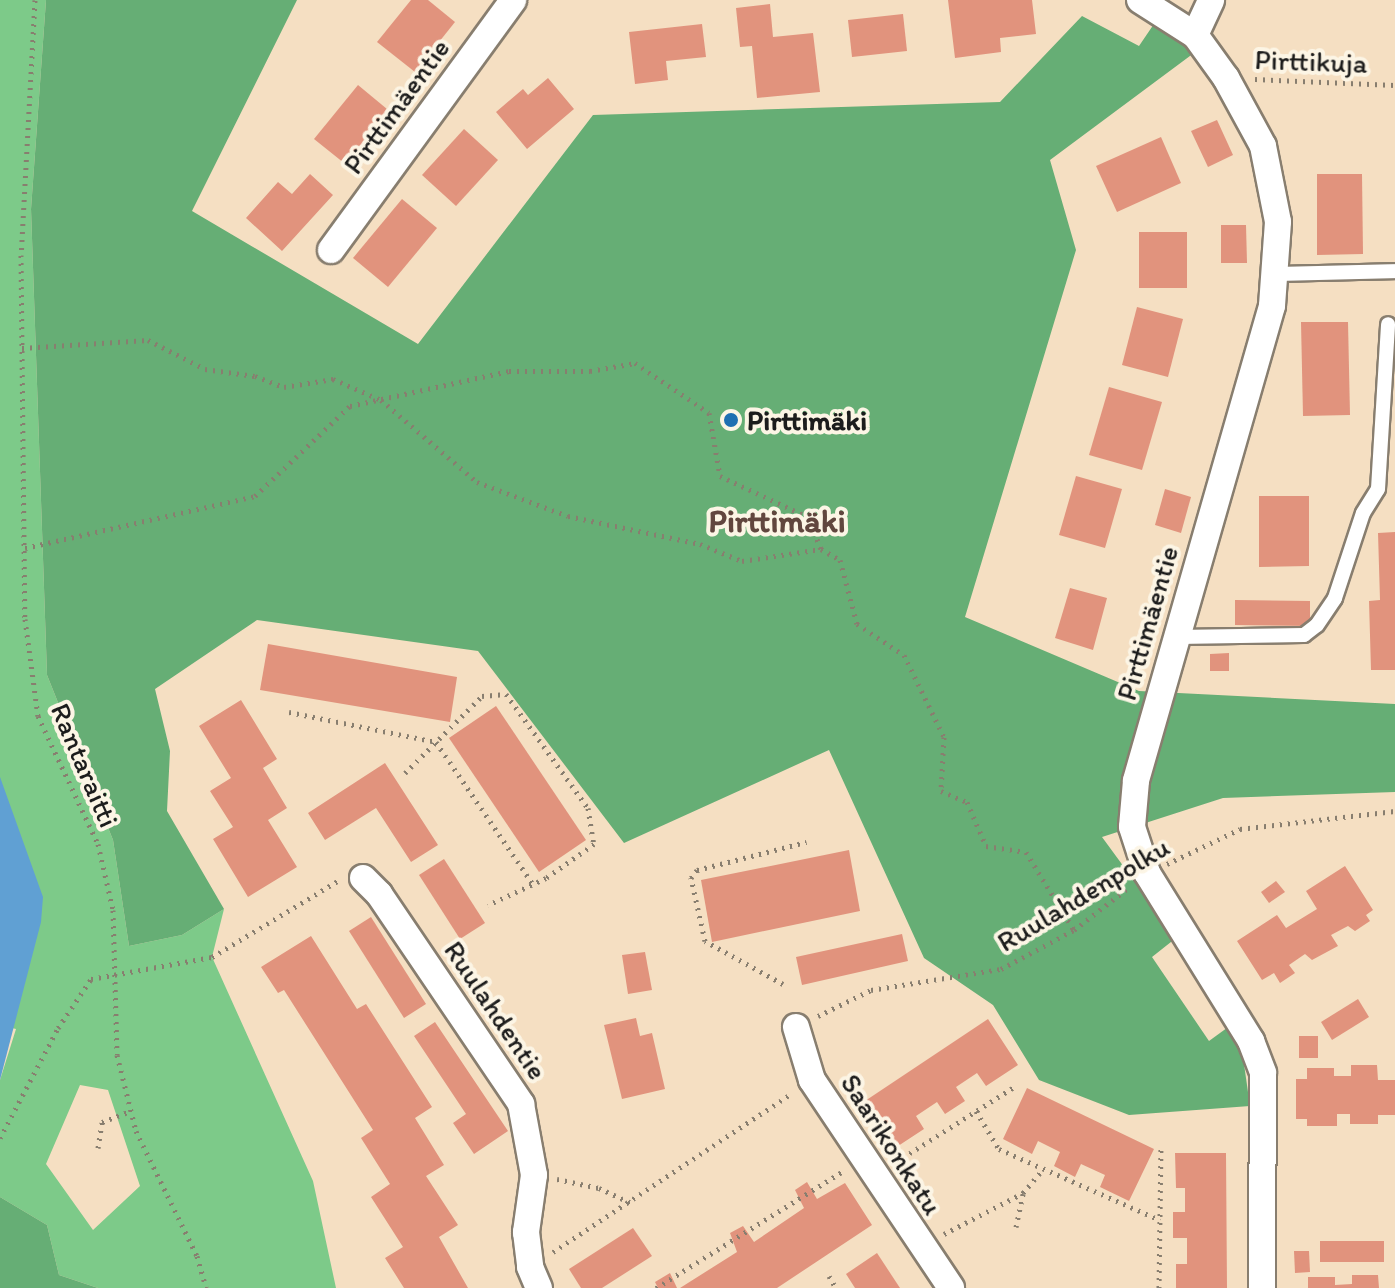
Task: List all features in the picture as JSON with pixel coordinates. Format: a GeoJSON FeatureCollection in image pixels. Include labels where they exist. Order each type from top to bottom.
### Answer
{"type":"FeatureCollection","features":[{"type":"Feature","properties":{"kind":"street","name":"Pirttimäentie"},"geometry":{"type":"LineString","coordinates":[[331,250],[513,0]]}},
{"type":"Feature","properties":{"kind":"street","name":"Pirttimäentie"},"geometry":{"type":"LineString","coordinates":[[1140,0],[1195,35],[1226,78],[1263,146],[1278,222],[1272,306],[1136,781],[1132,827],[1147,873],[1251,1041],[1263,1073],[1262,1288]]}},
{"type":"Feature","properties":{"kind":"street"},"geometry":{"type":"LineString","coordinates":[[1195,35],[1211,0]]}},
{"type":"Feature","properties":{"kind":"street","name":"Ruulahdentie"},"geometry":{"type":"LineString","coordinates":[[363,878],[379,894],[521,1104],[534,1175],[526,1232],[534,1278]]}},
{"type":"Feature","properties":{"kind":"street","name":"Saarikonkatu"},"geometry":{"type":"LineString","coordinates":[[796,1027],[812,1080],[951,1288]]}},
{"type":"Feature","properties":{"kind":"lane"},"geometry":{"type":"LineString","coordinates":[[1274,274],[1395,271]]}},
{"type":"Feature","properties":{"kind":"lane"},"geometry":{"type":"LineString","coordinates":[[1177,637],[1304,635],[1317,625],[1335,598],[1363,513],[1378,489],[1388,324]]}},
{"type":"Feature","properties":{"kind":"path","name":"Rantaraitti"},"geometry":{"type":"LineString","coordinates":[[35,0],[21,255],[25,619],[38,716],[98,844],[113,910],[117,1055],[131,1111],[197,1256],[206,1288]]}},
{"type":"Feature","properties":{"kind":"path","name":"Pirttikuja"},"geometry":{"type":"LineString","coordinates":[[1226,78],[1395,85]]}},
{"type":"Feature","properties":{"kind":"path"},"geometry":{"type":"LineString","coordinates":[[22,348],[148,340],[205,369],[255,376],[284,387],[333,379],[381,400],[477,482],[568,516],[700,544],[742,561],[821,549]]}},
{"type":"Feature","properties":{"kind":"path"},"geometry":{"type":"LineString","coordinates":[[25,548],[255,496],[350,406],[509,371],[590,371],[635,363],[709,413],[720,476],[808,517],[821,549],[840,560],[857,624],[904,655],[944,737],[941,791],[967,802],[986,846],[1026,852],[1074,930]]}},
{"type":"Feature","properties":{"kind":"path"},"geometry":{"type":"LineString","coordinates":[[405,773],[482,696],[506,694],[588,808],[594,844],[533,884],[488,905]]}},
{"type":"Feature","properties":{"kind":"path"},"geometry":{"type":"LineString","coordinates":[[289,712],[436,742],[533,884]]}},
{"type":"Feature","properties":{"kind":"path","name":"Ruulahdenpolku"},"geometry":{"type":"LineString","coordinates":[[796,1027],[871,990],[1001,969],[1074,930],[1147,873],[1240,829],[1395,811]]}},
{"type":"Feature","properties":{"kind":"path"},"geometry":{"type":"LineString","coordinates":[[783,984],[705,941],[691,878],[697,870],[806,842]]}},
{"type":"Feature","properties":{"kind":"path"},"geometry":{"type":"LineString","coordinates":[[0,1138],[91,979],[117,972],[196,964],[229,950],[343,877],[363,878]]}},
{"type":"Feature","properties":{"kind":"path"},"geometry":{"type":"LineString","coordinates":[[534,1278],[632,1204],[812,1080]]}},
{"type":"Feature","properties":{"kind":"path"},"geometry":{"type":"LineString","coordinates":[[656,1288],[1014,1087]]}},
{"type":"Feature","properties":{"kind":"path"},"geometry":{"type":"LineString","coordinates":[[98,1148],[102,1122],[131,1111]]}},
{"type":"Feature","properties":{"kind":"path"},"geometry":{"type":"LineString","coordinates":[[976,1111],[999,1149],[1160,1220]]}},
{"type":"Feature","properties":{"kind":"path"},"geometry":{"type":"LineString","coordinates":[[990,1155],[999,1149]]}},
{"type":"Feature","properties":{"kind":"path"},"geometry":{"type":"LineString","coordinates":[[1159,1288],[1161,1149]]}},
{"type":"Feature","properties":{"kind":"path"},"geometry":{"type":"LineString","coordinates":[[923,1248],[976,1214],[1023,1193],[1042,1170]]}},
{"type":"Feature","properties":{"kind":"path"},"geometry":{"type":"LineString","coordinates":[[534,1175],[599,1188],[632,1204]]}},
{"type":"Feature","properties":{"kind":"path"},"geometry":{"type":"LineString","coordinates":[[1016,1227],[1023,1193]]}},
{"type":"Feature","properties":{"kind":"path"},"geometry":{"type":"LineString","coordinates":[[829,1276],[836,1288]]}},
{"type":"Feature","properties":{"kind":"green space"},"geometry":{"type":"Polygon","coordinates":[[[0,0],[46,0],[31,209],[47,675],[113,840],[129,946],[182,935],[224,909],[212,957],[313,1181],[336,1288],[98,1288],[59,1275],[47,1225],[0,1197],[0,1080],[16,1029],[0,1025],[0,0]],[[80,1085],[46,1164],[93,1230],[140,1186],[108,1090],[80,1085]]]}},
{"type":"Feature","properties":{"kind":"green space"},"geometry":{"type":"Polygon","coordinates":[[[46,0],[297,0],[192,211],[418,344],[593,115],[1000,102],[1082,16],[1139,46],[1158,18],[1198,50],[1050,160],[1076,250],[965,617],[1139,691],[1395,704],[1395,792],[1223,798],[1102,837],[1176,938],[1152,957],[1209,1041],[1231,1025],[1242,1050],[1250,1106],[1129,1115],[1039,1080],[993,1005],[924,958],[829,750],[624,843],[478,651],[257,620],[155,689],[170,751],[167,811],[224,909],[182,935],[129,946],[113,840],[47,675],[31,209],[46,0]]]}},
{"type":"Feature","properties":{"kind":"green space"},"geometry":{"type":"Polygon","coordinates":[[[0,1197],[47,1225],[59,1275],[98,1288],[0,1288],[0,1197]]]}},
{"type":"Feature","properties":{"kind":"water"},"geometry":{"type":"Polygon","coordinates":[[[0,777],[43,897],[41,922],[0,1080],[0,777]]]}},
{"type":"Feature","properties":{"kind":"building"},"geometry":{"type":"Polygon","coordinates":[[[411,0],[428,0],[455,22],[415,72],[377,42],[411,0]]]}},
{"type":"Feature","properties":{"kind":"building"},"geometry":{"type":"Polygon","coordinates":[[[948,0],[1032,0],[1036,34],[1000,38],[1001,52],[955,58],[948,0]]]}},
{"type":"Feature","properties":{"kind":"building"},"geometry":{"type":"Polygon","coordinates":[[[770,4],[773,37],[813,33],[820,92],[757,98],[752,46],[740,47],[736,8],[770,4]]]}},
{"type":"Feature","properties":{"kind":"building"},"geometry":{"type":"Polygon","coordinates":[[[903,14],[907,51],[852,57],[848,20],[903,14]]]}},
{"type":"Feature","properties":{"kind":"building"},"geometry":{"type":"Polygon","coordinates":[[[702,24],[706,57],[666,61],[668,80],[635,84],[629,32],[702,24]]]}},
{"type":"Feature","properties":{"kind":"building"},"geometry":{"type":"Polygon","coordinates":[[[548,78],[574,109],[527,149],[496,112],[523,89],[528,95],[548,78]]]}},
{"type":"Feature","properties":{"kind":"building"},"geometry":{"type":"Polygon","coordinates":[[[358,85],[393,114],[349,167],[314,139],[358,85]]]}},
{"type":"Feature","properties":{"kind":"building"},"geometry":{"type":"Polygon","coordinates":[[[1217,120],[1233,155],[1208,167],[1191,131],[1217,120]]]}},
{"type":"Feature","properties":{"kind":"building"},"geometry":{"type":"Polygon","coordinates":[[[464,129],[498,160],[456,206],[422,175],[464,129]]]}},
{"type":"Feature","properties":{"kind":"building"},"geometry":{"type":"Polygon","coordinates":[[[1161,137],[1181,183],[1117,212],[1096,166],[1161,137]]]}},
{"type":"Feature","properties":{"kind":"building"},"geometry":{"type":"Polygon","coordinates":[[[310,174],[333,195],[282,251],[246,218],[278,182],[292,194],[310,174]]]}},
{"type":"Feature","properties":{"kind":"building"},"geometry":{"type":"Polygon","coordinates":[[[1317,174],[1362,174],[1363,254],[1317,255],[1317,174]]]}},
{"type":"Feature","properties":{"kind":"building"},"geometry":{"type":"Polygon","coordinates":[[[402,199],[437,228],[388,287],[353,258],[402,199]]]}},
{"type":"Feature","properties":{"kind":"building"},"geometry":{"type":"Polygon","coordinates":[[[1221,225],[1246,225],[1247,263],[1221,263],[1221,225]]]}},
{"type":"Feature","properties":{"kind":"building"},"geometry":{"type":"Polygon","coordinates":[[[1139,232],[1187,232],[1187,288],[1139,288],[1139,232]]]}},
{"type":"Feature","properties":{"kind":"building"},"geometry":{"type":"Polygon","coordinates":[[[1137,307],[1183,319],[1168,377],[1122,365],[1137,307]]]}},
{"type":"Feature","properties":{"kind":"building"},"geometry":{"type":"Polygon","coordinates":[[[1301,322],[1348,322],[1350,415],[1303,416],[1301,322]]]}},
{"type":"Feature","properties":{"kind":"building"},"geometry":{"type":"Polygon","coordinates":[[[1109,387],[1162,402],[1142,470],[1089,455],[1109,387]]]}},
{"type":"Feature","properties":{"kind":"building"},"geometry":{"type":"Polygon","coordinates":[[[1076,476],[1122,489],[1105,548],[1059,535],[1076,476]]]}},
{"type":"Feature","properties":{"kind":"building"},"geometry":{"type":"Polygon","coordinates":[[[1165,489],[1191,497],[1181,533],[1155,525],[1165,489]]]}},
{"type":"Feature","properties":{"kind":"building"},"geometry":{"type":"Polygon","coordinates":[[[1259,496],[1309,496],[1309,566],[1259,567],[1259,496]]]}},
{"type":"Feature","properties":{"kind":"building"},"geometry":{"type":"Polygon","coordinates":[[[1395,532],[1395,670],[1371,670],[1369,601],[1380,600],[1378,533],[1395,532]]]}},
{"type":"Feature","properties":{"kind":"building"},"geometry":{"type":"Polygon","coordinates":[[[1070,588],[1107,598],[1093,650],[1055,638],[1070,588]]]}},
{"type":"Feature","properties":{"kind":"building"},"geometry":{"type":"Polygon","coordinates":[[[1235,600],[1310,601],[1310,626],[1235,625],[1235,600]]]}},
{"type":"Feature","properties":{"kind":"building"},"geometry":{"type":"Polygon","coordinates":[[[268,644],[457,677],[450,722],[260,690],[268,644]]]}},
{"type":"Feature","properties":{"kind":"building"},"geometry":{"type":"Polygon","coordinates":[[[1229,653],[1229,671],[1210,671],[1210,654],[1229,653]]]}},
{"type":"Feature","properties":{"kind":"building"},"geometry":{"type":"Polygon","coordinates":[[[241,700],[277,759],[263,768],[287,808],[268,820],[297,867],[248,897],[213,839],[233,827],[210,791],[231,778],[199,726],[241,700]]]}},
{"type":"Feature","properties":{"kind":"building"},"geometry":{"type":"Polygon","coordinates":[[[496,706],[586,840],[539,872],[449,738],[496,706]]]}},
{"type":"Feature","properties":{"kind":"building"},"geometry":{"type":"Polygon","coordinates":[[[385,763],[438,845],[411,862],[376,808],[325,840],[308,813],[385,763]]]}},
{"type":"Feature","properties":{"kind":"building"},"geometry":{"type":"Polygon","coordinates":[[[849,850],[860,911],[712,942],[701,880],[849,850]]]}},
{"type":"Feature","properties":{"kind":"building"},"geometry":{"type":"Polygon","coordinates":[[[444,859],[485,923],[460,939],[419,875],[444,859]]]}},
{"type":"Feature","properties":{"kind":"building"},"geometry":{"type":"Polygon","coordinates":[[[1345,866],[1373,910],[1366,915],[1370,921],[1355,931],[1348,926],[1331,935],[1338,946],[1312,960],[1305,954],[1289,965],[1295,973],[1280,983],[1274,973],[1262,980],[1237,941],[1277,915],[1286,928],[1317,909],[1306,891],[1345,866]]]}},
{"type":"Feature","properties":{"kind":"building"},"geometry":{"type":"Polygon","coordinates":[[[1276,881],[1285,892],[1269,903],[1261,892],[1276,881]]]}},
{"type":"Feature","properties":{"kind":"building"},"geometry":{"type":"Polygon","coordinates":[[[371,917],[426,1004],[404,1018],[349,931],[371,917]]]}},
{"type":"Feature","properties":{"kind":"building"},"geometry":{"type":"Polygon","coordinates":[[[902,934],[908,961],[802,985],[796,957],[902,934]]]}},
{"type":"Feature","properties":{"kind":"building"},"geometry":{"type":"Polygon","coordinates":[[[311,936],[357,1009],[366,1004],[432,1107],[415,1118],[444,1165],[426,1176],[458,1225],[439,1237],[468,1288],[404,1288],[385,1258],[403,1247],[371,1197],[390,1184],[361,1138],[373,1130],[284,990],[278,993],[261,967],[311,936]]]}},
{"type":"Feature","properties":{"kind":"building"},"geometry":{"type":"Polygon","coordinates":[[[645,952],[652,990],[628,994],[622,955],[645,952]]]}},
{"type":"Feature","properties":{"kind":"building"},"geometry":{"type":"Polygon","coordinates":[[[1358,999],[1369,1017],[1332,1040],[1321,1022],[1358,999]]]}},
{"type":"Feature","properties":{"kind":"building"},"geometry":{"type":"Polygon","coordinates":[[[636,1018],[640,1036],[652,1033],[665,1089],[622,1099],[604,1025],[636,1018]]]}},
{"type":"Feature","properties":{"kind":"building"},"geometry":{"type":"Polygon","coordinates":[[[988,1019],[1018,1065],[986,1086],[977,1073],[956,1087],[965,1101],[945,1114],[937,1102],[916,1116],[924,1129],[895,1148],[865,1101],[988,1019]]]}},
{"type":"Feature","properties":{"kind":"building"},"geometry":{"type":"Polygon","coordinates":[[[435,1022],[508,1131],[474,1154],[453,1123],[466,1114],[414,1036],[435,1022]]]}},
{"type":"Feature","properties":{"kind":"building"},"geometry":{"type":"Polygon","coordinates":[[[1299,1036],[1318,1036],[1318,1058],[1299,1058],[1299,1036]]]}},
{"type":"Feature","properties":{"kind":"building"},"geometry":{"type":"Polygon","coordinates":[[[1351,1065],[1377,1065],[1378,1080],[1395,1080],[1395,1115],[1378,1115],[1378,1124],[1350,1124],[1350,1114],[1337,1114],[1337,1126],[1307,1126],[1307,1119],[1296,1119],[1296,1079],[1307,1079],[1307,1068],[1334,1068],[1334,1076],[1351,1076],[1351,1065]]]}},
{"type":"Feature","properties":{"kind":"building"},"geometry":{"type":"Polygon","coordinates":[[[1027,1088],[1154,1149],[1129,1201],[1100,1187],[1105,1175],[1081,1164],[1075,1177],[1054,1166],[1060,1152],[1038,1141],[1032,1154],[1003,1139],[1027,1088]]]}},
{"type":"Feature","properties":{"kind":"building"},"geometry":{"type":"Polygon","coordinates":[[[1175,1153],[1226,1153],[1227,1288],[1176,1288],[1176,1264],[1187,1264],[1187,1238],[1173,1238],[1173,1212],[1185,1212],[1185,1188],[1176,1188],[1175,1153]]]}},
{"type":"Feature","properties":{"kind":"building"},"geometry":{"type":"Polygon","coordinates":[[[807,1182],[817,1199],[845,1183],[872,1225],[777,1288],[680,1288],[737,1252],[730,1233],[743,1226],[754,1242],[804,1208],[795,1190],[807,1182]]]}},
{"type":"Feature","properties":{"kind":"building"},"geometry":{"type":"Polygon","coordinates":[[[633,1228],[652,1256],[602,1288],[581,1288],[569,1269],[633,1228]]]}},
{"type":"Feature","properties":{"kind":"building"},"geometry":{"type":"Polygon","coordinates":[[[1320,1241],[1384,1241],[1384,1262],[1320,1262],[1320,1241]]]}},
{"type":"Feature","properties":{"kind":"building"},"geometry":{"type":"Polygon","coordinates":[[[1294,1251],[1309,1251],[1310,1272],[1295,1273],[1294,1251]]]}},
{"type":"Feature","properties":{"kind":"building"},"geometry":{"type":"Polygon","coordinates":[[[877,1253],[900,1288],[855,1288],[846,1274],[877,1253]]]}},
{"type":"Feature","properties":{"kind":"building"},"geometry":{"type":"Polygon","coordinates":[[[670,1273],[677,1288],[658,1288],[655,1282],[670,1273]]]}},
{"type":"Feature","properties":{"kind":"building"},"geometry":{"type":"Polygon","coordinates":[[[1352,1275],[1378,1275],[1379,1288],[1308,1288],[1308,1277],[1335,1277],[1335,1285],[1352,1284],[1352,1275]]]}},
{"type":"Feature","properties":{"kind":"place","name":"Pirttimäki"},"geometry":{"type":"Point","coordinates":[731,420]}},
{"type":"Feature","properties":{"kind":"district","name":"Pirttimäki"},"geometry":{"type":"Point","coordinates":[777,521]}}]}
